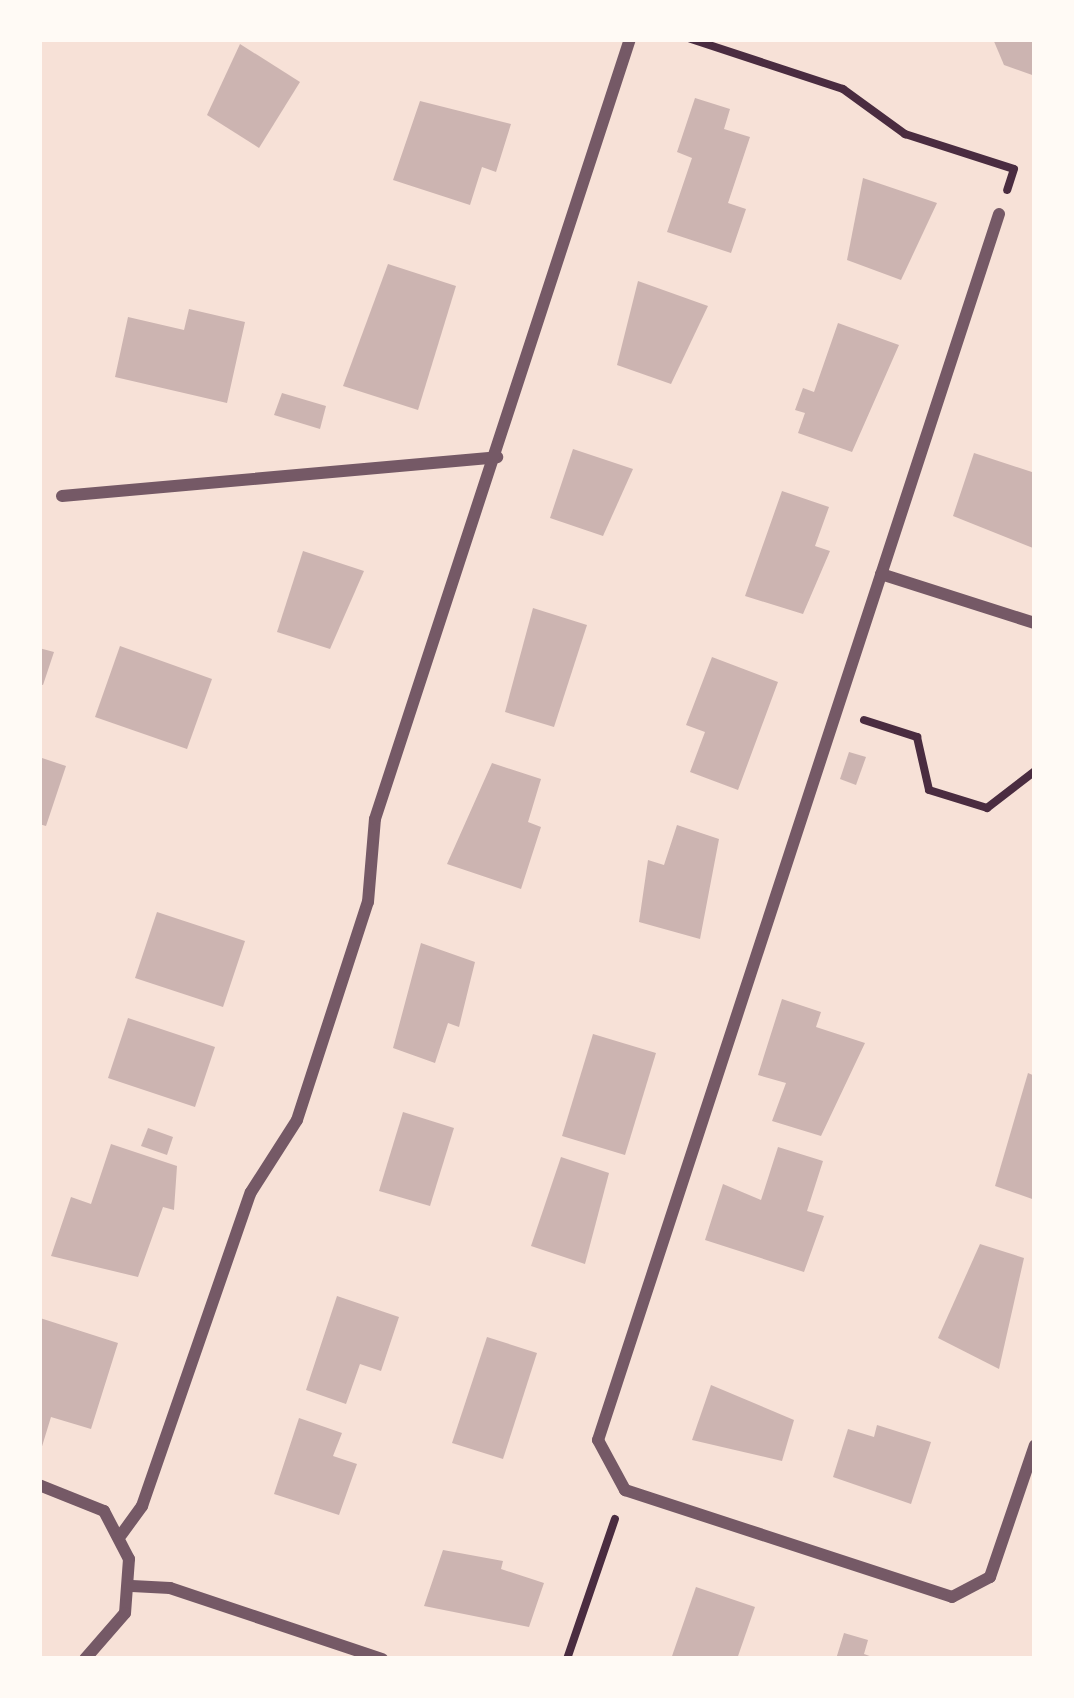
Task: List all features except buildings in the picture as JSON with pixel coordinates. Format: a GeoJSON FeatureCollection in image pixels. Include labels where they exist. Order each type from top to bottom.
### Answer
{"type":"FeatureCollection","features":[{"type":"Feature","properties":{"kind":"street"},"geometry":{"type":"LineString","coordinates":[[121,1535],[142,1506],[251,1192],[297,1120],[368,902],[375,818],[497,457],[630,39]]}},
{"type":"Feature","properties":{"kind":"street"},"geometry":{"type":"LineString","coordinates":[[1000,214],[598,1440],[625,1490],[952,1598],[990,1577],[1035,1445]]}},
{"type":"Feature","properties":{"kind":"street"},"geometry":{"type":"LineString","coordinates":[[62,496],[497,457]]}},
{"type":"Feature","properties":{"kind":"street"},"geometry":{"type":"LineString","coordinates":[[881,574],[1035,623]]}},
{"type":"Feature","properties":{"kind":"street"},"geometry":{"type":"LineString","coordinates":[[39,1485],[80,1493],[121,1535],[132,1586],[110,1638],[86,1659]]}},
{"type":"Feature","properties":{"kind":"street"},"geometry":{"type":"LineString","coordinates":[[132,1586],[170,1588],[382,1659]]}},
{"type":"Feature","properties":{"kind":"path"},"geometry":{"type":"LineString","coordinates":[[691,39],[843,89],[904,134],[1014,170],[1000,214]]}},
{"type":"Feature","properties":{"kind":"path"},"geometry":{"type":"LineString","coordinates":[[835,712],[917,737],[929,790],[987,808],[1035,771]]}},
{"type":"Feature","properties":{"kind":"path"},"geometry":{"type":"LineString","coordinates":[[566,1659],[625,1490]]}}]}
